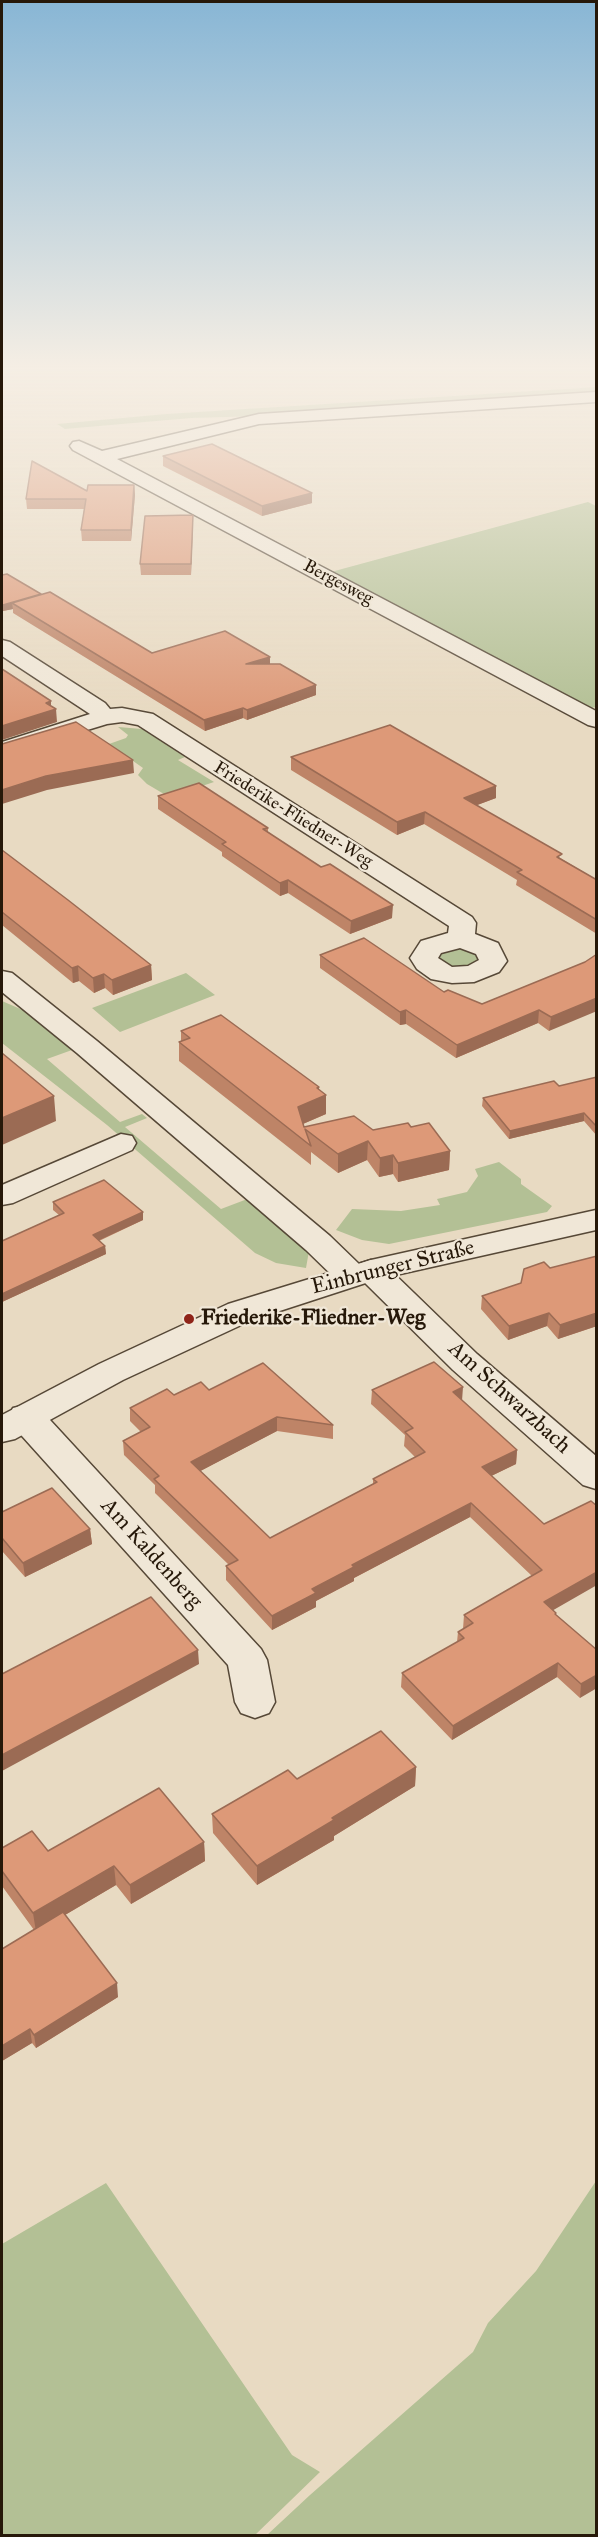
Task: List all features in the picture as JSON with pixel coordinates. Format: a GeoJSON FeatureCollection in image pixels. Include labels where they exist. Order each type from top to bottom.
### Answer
{"type":"FeatureCollection","features":[{"type":"Feature","properties":{"kind":"street","name":"Bergesweg"},"geometry":{"type":"LineString","coordinates":[[147,481],[597,720]]}},
{"type":"Feature","properties":{"kind":"street"},"geometry":{"type":"LineString","coordinates":[[2,647],[97,708],[104,717]]}},
{"type":"Feature","properties":{"kind":"street","name":"Friederike-Fliedner-Weg"},"geometry":{"type":"LineString","coordinates":[[2,749],[104,717],[132,716],[151,722],[234,778],[463,923],[460,940]]}},
{"type":"Feature","properties":{"kind":"street"},"geometry":{"type":"LineString","coordinates":[[2,979],[96,1054],[318,1243],[361,1273]]}},
{"type":"Feature","properties":{"kind":"street"},"geometry":{"type":"LineString","coordinates":[[2,1196],[121,1143]]}},
{"type":"Feature","properties":{"kind":"street","name":"Einbrunger Straße"},"geometry":{"type":"LineString","coordinates":[[14,1424],[111,1372],[240,1312],[361,1273],[597,1220]]}},
{"type":"Feature","properties":{"kind":"street","name":"Am Schwarzbach"},"geometry":{"type":"LineString","coordinates":[[361,1273],[597,1476]]}},
{"type":"Feature","properties":{"kind":"street","name":"Am Kaldenberg"},"geometry":{"type":"LineString","coordinates":[[14,1424],[247,1660],[255,1702]]}},
{"type":"Feature","properties":{"kind":"green space"},"geometry":{"type":"Polygon","coordinates":[[[588,502],[596,506],[596,707],[587,709],[331,572],[588,502]]]}},
{"type":"Feature","properties":{"kind":"green space"},"geometry":{"type":"Polygon","coordinates":[[[118,727],[142,729],[185,757],[178,760],[214,782],[169,797],[147,784],[138,775],[143,768],[109,744],[126,738],[128,735],[118,727]]]}},
{"type":"Feature","properties":{"kind":"green space"},"geometry":{"type":"Polygon","coordinates":[[[461,946],[478,952],[480,961],[469,968],[450,968],[438,959],[437,954],[461,946]]]}},
{"type":"Feature","properties":{"kind":"green space"},"geometry":{"type":"Polygon","coordinates":[[[186,973],[215,995],[120,1032],[92,1008],[186,973]]]}},
{"type":"Feature","properties":{"kind":"green space"},"geometry":{"type":"Polygon","coordinates":[[[2,1001],[25,1011],[72,1050],[47,1059],[120,1122],[142,1114],[147,1118],[125,1127],[221,1209],[250,1198],[309,1251],[306,1268],[276,1263],[255,1253],[107,1125],[2,1043],[2,1001]]]}},
{"type":"Feature","properties":{"kind":"green space"},"geometry":{"type":"Polygon","coordinates":[[[499,1162],[521,1179],[521,1184],[552,1206],[547,1212],[389,1244],[362,1240],[336,1230],[352,1209],[401,1211],[440,1205],[437,1199],[467,1192],[478,1176],[475,1169],[499,1162]]]}},
{"type":"Feature","properties":{"kind":"green space"},"geometry":{"type":"Polygon","coordinates":[[[596,2181],[596,2535],[267,2535],[473,2352],[488,2323],[536,2271],[596,2181]]]}},
{"type":"Feature","properties":{"kind":"green space"},"geometry":{"type":"Polygon","coordinates":[[[106,2183],[292,2455],[320,2472],[255,2535],[2,2535],[2,2244],[106,2183]]]}},
{"type":"Feature","properties":{"kind":"building"},"geometry":{"type":"Polygon","coordinates":[[[29,481],[69,481],[87,491],[88,485],[134,485],[131,530],[81,530],[86,499],[26,499],[29,481]]]}},
{"type":"Feature","properties":{"kind":"building"},"geometry":{"type":"Polygon","coordinates":[[[213,481],[288,481],[312,493],[262,506],[213,481]]]}},
{"type":"Feature","properties":{"kind":"building"},"geometry":{"type":"Polygon","coordinates":[[[193,515],[191,564],[140,564],[145,516],[193,515]]]}},
{"type":"Feature","properties":{"kind":"building"},"geometry":{"type":"Polygon","coordinates":[[[7,574],[41,594],[3,605],[2,575],[7,574]]]}},
{"type":"Feature","properties":{"kind":"building"},"geometry":{"type":"Polygon","coordinates":[[[50,592],[152,653],[225,631],[270,657],[246,664],[280,664],[316,685],[247,710],[243,708],[204,720],[12,603],[50,592]]]}},
{"type":"Feature","properties":{"kind":"building"},"geometry":{"type":"Polygon","coordinates":[[[2,669],[51,701],[46,703],[56,709],[2,726],[2,669]]]}},
{"type":"Feature","properties":{"kind":"building"},"geometry":{"type":"Polygon","coordinates":[[[76,722],[133,760],[46,776],[2,790],[2,744],[76,722]]]}},
{"type":"Feature","properties":{"kind":"building"},"geometry":{"type":"Polygon","coordinates":[[[390,725],[496,786],[464,798],[562,854],[557,857],[597,880],[597,920],[517,872],[522,870],[425,812],[397,822],[291,757],[390,725]]]}},
{"type":"Feature","properties":{"kind":"building"},"geometry":{"type":"Polygon","coordinates":[[[199,783],[268,828],[263,829],[321,867],[330,864],[393,905],[351,921],[288,880],[280,883],[222,844],[226,842],[158,796],[199,783]]]}},
{"type":"Feature","properties":{"kind":"building"},"geometry":{"type":"Polygon","coordinates":[[[2,850],[151,965],[112,980],[104,974],[93,978],[78,966],[72,968],[2,912],[2,850]]]}},
{"type":"Feature","properties":{"kind":"building"},"geometry":{"type":"Polygon","coordinates":[[[364,938],[444,992],[448,990],[482,1004],[585,962],[597,954],[597,998],[551,1017],[539,1010],[457,1045],[406,1010],[400,1012],[320,955],[364,938]]]}},
{"type":"Feature","properties":{"kind":"building"},"geometry":{"type":"Polygon","coordinates":[[[221,1015],[319,1087],[317,1088],[326,1095],[298,1107],[304,1127],[354,1116],[373,1130],[408,1123],[411,1127],[429,1123],[450,1151],[398,1163],[393,1155],[380,1158],[368,1141],[338,1154],[305,1129],[311,1146],[179,1042],[190,1038],[181,1031],[221,1015]]]}},
{"type":"Feature","properties":{"kind":"building"},"geometry":{"type":"Polygon","coordinates":[[[2,1053],[54,1096],[2,1118],[2,1053]]]}},
{"type":"Feature","properties":{"kind":"building"},"geometry":{"type":"Polygon","coordinates":[[[597,1077],[597,1127],[584,1113],[510,1131],[483,1098],[554,1081],[559,1086],[597,1077]]]}},
{"type":"Feature","properties":{"kind":"building"},"geometry":{"type":"Polygon","coordinates":[[[104,1180],[143,1212],[93,1235],[105,1246],[2,1294],[2,1241],[64,1213],[53,1202],[104,1180]]]}},
{"type":"Feature","properties":{"kind":"building"},"geometry":{"type":"Polygon","coordinates":[[[597,1256],[597,1313],[560,1325],[549,1313],[509,1326],[482,1296],[521,1283],[524,1269],[544,1262],[550,1268],[597,1256]]]}},
{"type":"Feature","properties":{"kind":"building"},"geometry":{"type":"Polygon","coordinates":[[[434,1362],[463,1387],[453,1392],[517,1450],[482,1467],[544,1524],[591,1501],[597,1506],[597,1572],[544,1602],[597,1650],[597,1675],[581,1684],[558,1663],[453,1726],[402,1673],[464,1638],[458,1632],[473,1623],[464,1615],[542,1570],[471,1503],[352,1565],[354,1567],[312,1589],[316,1593],[272,1616],[226,1566],[238,1560],[154,1479],[159,1476],[123,1441],[150,1427],[130,1408],[167,1389],[174,1395],[201,1382],[209,1390],[263,1363],[333,1425],[277,1417],[191,1462],[270,1538],[377,1482],[373,1479],[425,1452],[405,1432],[413,1428],[372,1390],[434,1362]]]}},
{"type":"Feature","properties":{"kind":"building"},"geometry":{"type":"Polygon","coordinates":[[[52,1488],[90,1529],[23,1563],[2,1538],[2,1512],[52,1488]]]}},
{"type":"Feature","properties":{"kind":"building"},"geometry":{"type":"Polygon","coordinates":[[[151,1597],[198,1650],[2,1755],[2,1674],[151,1597]]]}},
{"type":"Feature","properties":{"kind":"building"},"geometry":{"type":"Polygon","coordinates":[[[381,1731],[416,1767],[257,1866],[212,1814],[288,1770],[297,1779],[381,1731]]]}},
{"type":"Feature","properties":{"kind":"building"},"geometry":{"type":"Polygon","coordinates":[[[159,1788],[204,1842],[130,1885],[114,1866],[33,1913],[2,1871],[2,1848],[32,1831],[48,1851],[159,1788]]]}},
{"type":"Feature","properties":{"kind":"building"},"geometry":{"type":"Polygon","coordinates":[[[63,1912],[117,1983],[34,2035],[30,2029],[2,2046],[2,1949],[63,1912]]]}},
{"type":"Feature","properties":{"kind":"place","name":"Friederike-Fliedner-Weg"},"geometry":{"type":"Point","coordinates":[189,1319]}}]}
